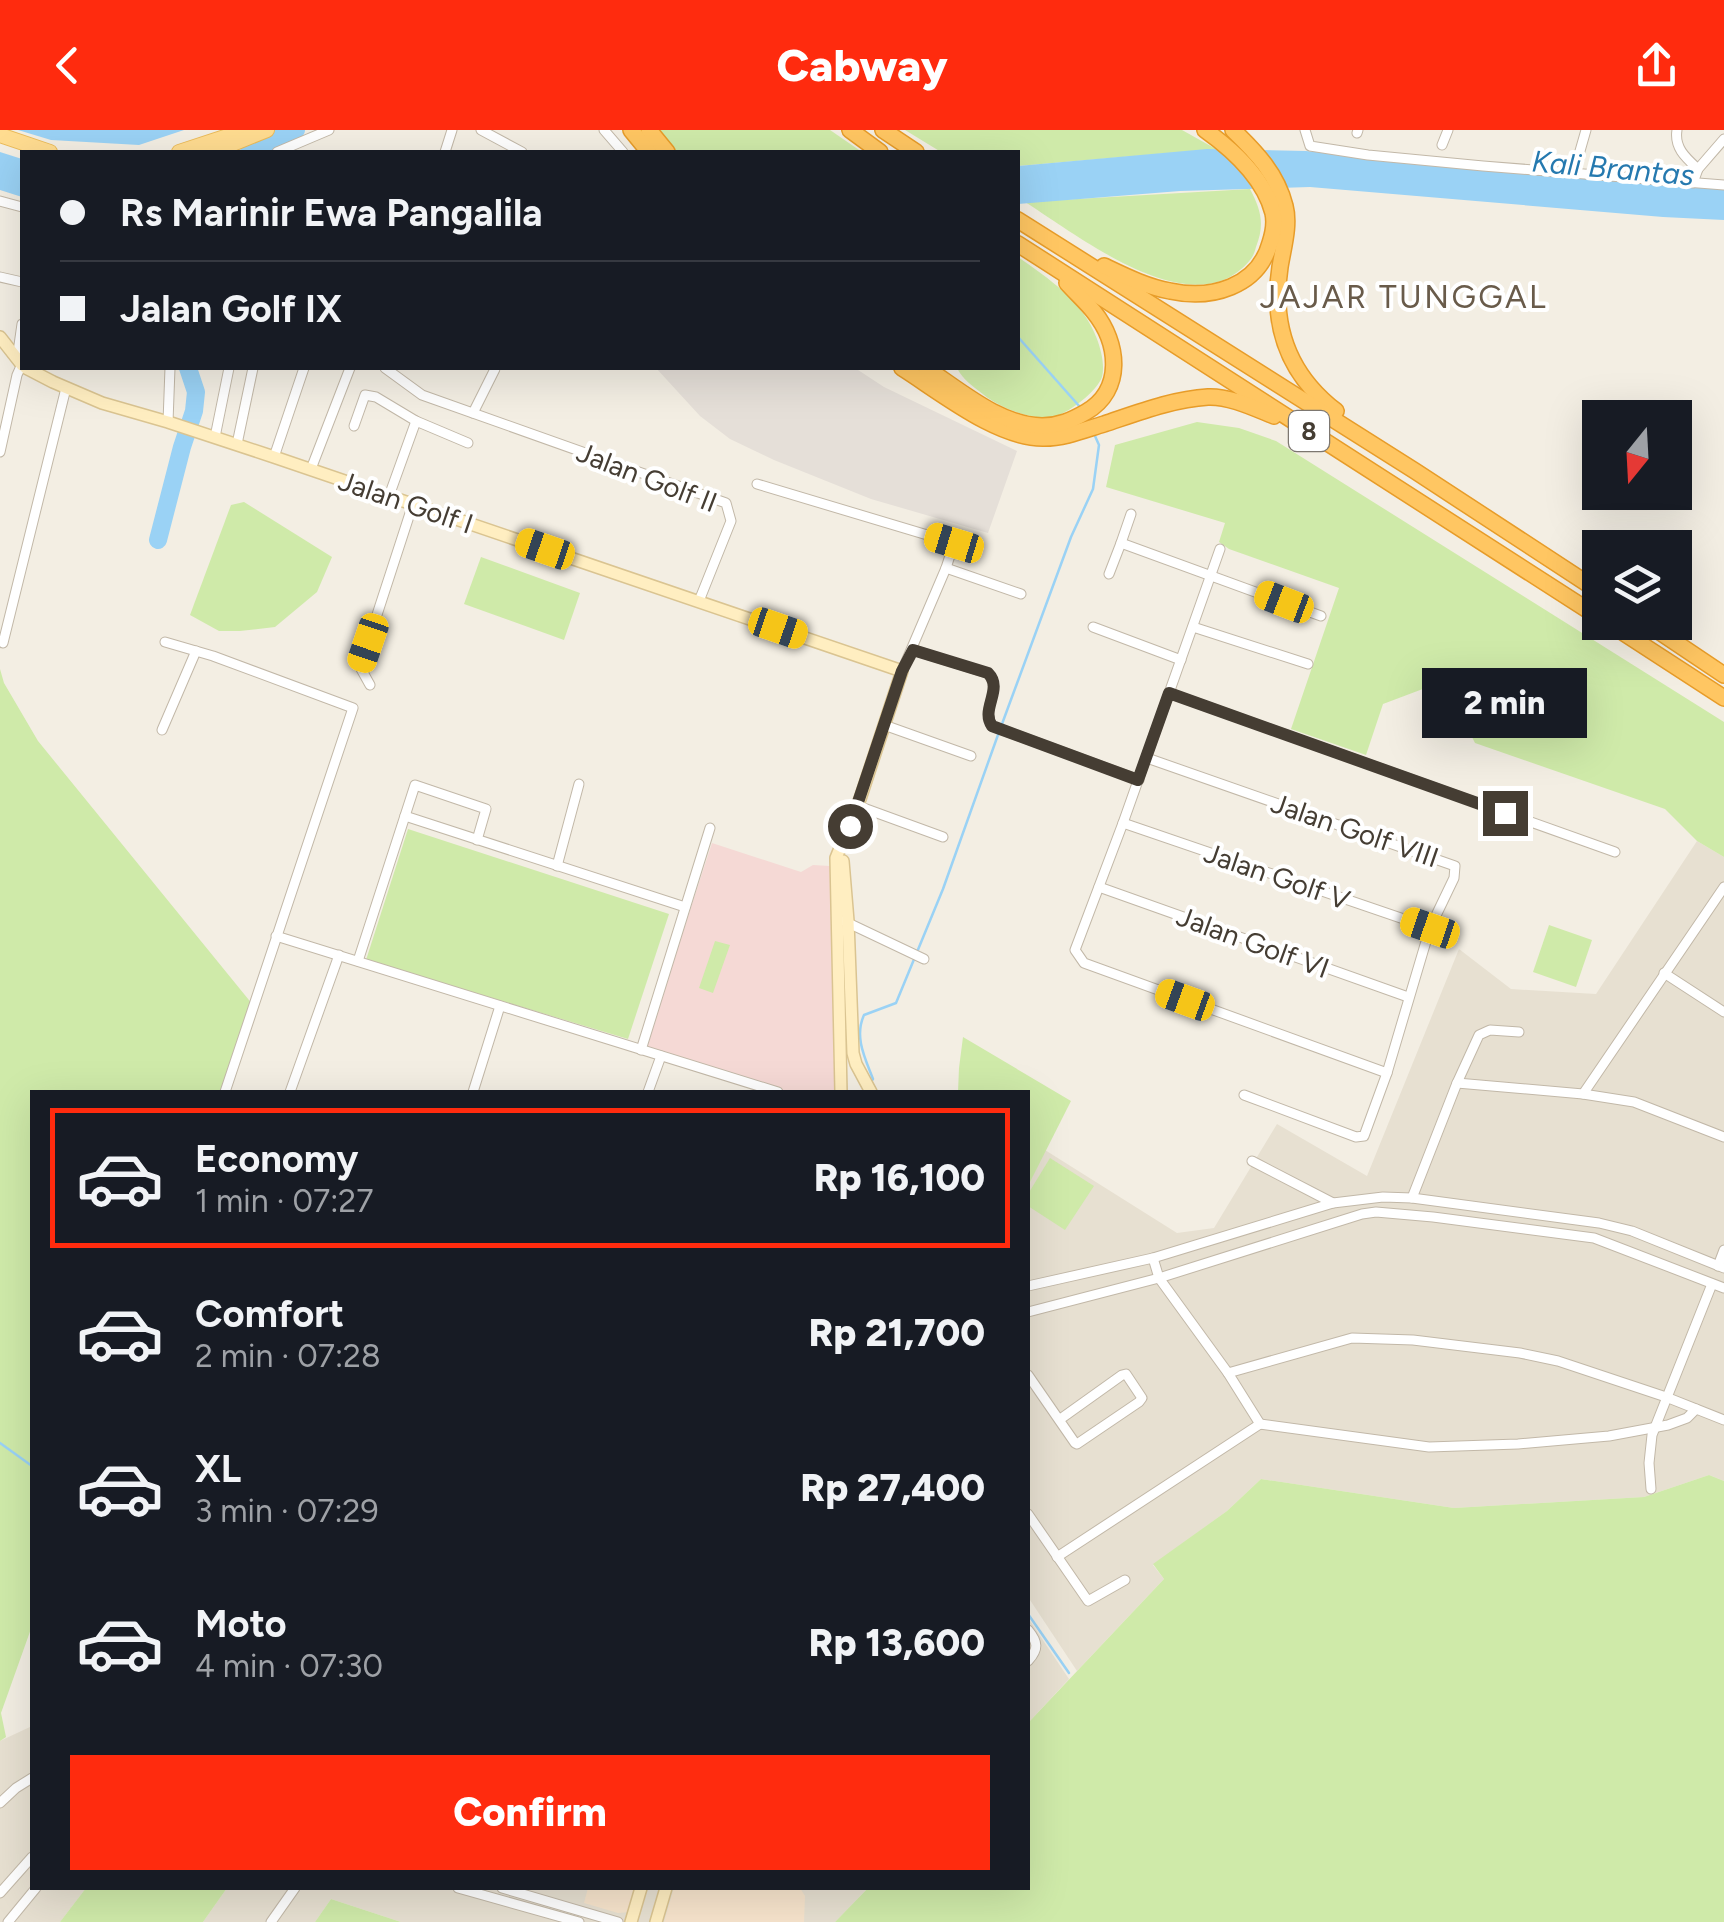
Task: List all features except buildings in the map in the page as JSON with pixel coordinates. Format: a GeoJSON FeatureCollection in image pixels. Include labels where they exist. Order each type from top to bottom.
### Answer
{"type":"FeatureCollection","features":[{"type":"Feature","properties":{"kind":"highway"},"geometry":{"type":"LineString","coordinates":[[631,130],[647,150]]}},
{"type":"Feature","properties":{"kind":"highway"},"geometry":{"type":"LineString","coordinates":[[649,130],[665,150]]}},
{"type":"Feature","properties":{"kind":"highway"},"geometry":{"type":"LineString","coordinates":[[850,130],[877,150]]}},
{"type":"Feature","properties":{"kind":"highway"},"geometry":{"type":"LineString","coordinates":[[883,130],[911,150]]}},
{"type":"Feature","properties":{"kind":"highway"},"geometry":{"type":"LineString","coordinates":[[1205,130],[1232,137],[1243,162],[1287,220],[1277,288],[1278,317],[1297,372],[1321,400],[1415,471]]}},
{"type":"Feature","properties":{"kind":"highway"},"geometry":{"type":"LineString","coordinates":[[1046,239],[1169,292],[1197,294],[1225,290],[1247,280],[1261,266],[1280,210]]}},
{"type":"Feature","properties":{"kind":"highway","name":"8"},"geometry":{"type":"LineString","coordinates":[[1023,224],[1582,580]]}},
{"type":"Feature","properties":{"kind":"highway","name":"8"},"geometry":{"type":"LineString","coordinates":[[1020,245],[1582,606]]}},
{"type":"Feature","properties":{"kind":"highway"},"geometry":{"type":"LineString","coordinates":[[929,370],[973,400],[1013,420],[1073,428],[1101,402],[1115,374],[1109,340],[1096,314],[1046,264]]}},
{"type":"Feature","properties":{"kind":"highway"},"geometry":{"type":"LineString","coordinates":[[905,370],[1000,428],[1042,438],[1172,403],[1210,397],[1287,421],[1373,472]]}},
{"type":"Feature","properties":{"kind":"highway"},"geometry":{"type":"LineString","coordinates":[[1635,640],[1724,698]]}},
{"type":"Feature","properties":{"kind":"highway"},"geometry":{"type":"LineString","coordinates":[[1672,640],[1724,675]]}},
{"type":"Feature","properties":{"kind":"main road"},"geometry":{"type":"LineString","coordinates":[[186,150],[246,130]]}},
{"type":"Feature","properties":{"kind":"main road"},"geometry":{"type":"LineString","coordinates":[[218,150],[269,130]]}},
{"type":"Feature","properties":{"kind":"main road"},"geometry":{"type":"LineString","coordinates":[[0,135],[44,150]]}},
{"type":"Feature","properties":{"kind":"main road","name":"Jalan Golf I"},"geometry":{"type":"LineString","coordinates":[[0,338],[20,362]]}},
{"type":"Feature","properties":{"kind":"main road","name":"Jalan Golf I"},"geometry":{"type":"LineString","coordinates":[[32,370],[66,390],[102,403],[237,444],[902,671]]}},
{"type":"Feature","properties":{"kind":"main road"},"geometry":{"type":"LineString","coordinates":[[870,1090],[853,1053],[836,858],[858,806],[902,671]]}},
{"type":"Feature","properties":{"kind":"main road"},"geometry":{"type":"LineString","coordinates":[[840,1090],[842,920]]}},
{"type":"Feature","properties":{"kind":"main road"},"geometry":{"type":"LineString","coordinates":[[631,1922],[640,1890]]}},
{"type":"Feature","properties":{"kind":"main road"},"geometry":{"type":"LineString","coordinates":[[656,1922],[665,1890]]}},
{"type":"Feature","properties":{"kind":"street"},"geometry":{"type":"LineString","coordinates":[[281,150],[329,130]]}},
{"type":"Feature","properties":{"kind":"street"},"geometry":{"type":"LineString","coordinates":[[480,130],[518,150]]}},
{"type":"Feature","properties":{"kind":"street"},"geometry":{"type":"LineString","coordinates":[[604,130],[621,150]]}},
{"type":"Feature","properties":{"kind":"street"},"geometry":{"type":"LineString","coordinates":[[1305,130],[1311,147],[1483,166],[1724,184]]}},
{"type":"Feature","properties":{"kind":"street"},"geometry":{"type":"LineString","coordinates":[[1442,145],[1448,130]]}},
{"type":"Feature","properties":{"kind":"street"},"geometry":{"type":"LineString","coordinates":[[1574,172],[1586,130]]}},
{"type":"Feature","properties":{"kind":"street"},"geometry":{"type":"LineString","coordinates":[[1677,130],[1682,155],[1698,169]]}},
{"type":"Feature","properties":{"kind":"street"},"geometry":{"type":"LineString","coordinates":[[1693,183],[1698,169],[1724,139]]}},
{"type":"Feature","properties":{"kind":"street"},"geometry":{"type":"LineString","coordinates":[[0,452],[20,368]]}},
{"type":"Feature","properties":{"kind":"street"},"geometry":{"type":"LineString","coordinates":[[168,422],[170,370]]}},
{"type":"Feature","properties":{"kind":"street"},"geometry":{"type":"LineString","coordinates":[[216,437],[230,370]]}},
{"type":"Feature","properties":{"kind":"street"},"geometry":{"type":"LineString","coordinates":[[237,444],[253,370]]}},
{"type":"Feature","properties":{"kind":"street"},"geometry":{"type":"LineString","coordinates":[[274,457],[303,370]]}},
{"type":"Feature","properties":{"kind":"street"},"geometry":{"type":"LineString","coordinates":[[312,470],[349,370]]}},
{"type":"Feature","properties":{"kind":"street","name":"Jalan Golf II"},"geometry":{"type":"LineString","coordinates":[[388,370],[422,394],[726,503],[732,522],[700,601]]}},
{"type":"Feature","properties":{"kind":"street"},"geometry":{"type":"LineString","coordinates":[[473,413],[495,370]]}},
{"type":"Feature","properties":{"kind":"street"},"geometry":{"type":"LineString","coordinates":[[4,643],[66,390]]}},
{"type":"Feature","properties":{"kind":"street"},"geometry":{"type":"LineString","coordinates":[[354,426],[365,395],[468,443]]}},
{"type":"Feature","properties":{"kind":"street"},"geometry":{"type":"LineString","coordinates":[[389,496],[416,421]]}},
{"type":"Feature","properties":{"kind":"street"},"geometry":{"type":"LineString","coordinates":[[757,484],[954,543],[902,671]]}},
{"type":"Feature","properties":{"kind":"street"},"geometry":{"type":"LineString","coordinates":[[370,685],[360,667],[413,504]]}},
{"type":"Feature","properties":{"kind":"street"},"geometry":{"type":"LineString","coordinates":[[1110,574],[1131,514]]}},
{"type":"Feature","properties":{"kind":"street"},"geometry":{"type":"LineString","coordinates":[[1120,543],[1321,616]]}},
{"type":"Feature","properties":{"kind":"street"},"geometry":{"type":"LineString","coordinates":[[1220,549],[1075,950],[1084,963],[1386,1073]]}},
{"type":"Feature","properties":{"kind":"street"},"geometry":{"type":"LineString","coordinates":[[946,568],[1021,594]]}},
{"type":"Feature","properties":{"kind":"street"},"geometry":{"type":"LineString","coordinates":[[1093,627],[1181,660]]}},
{"type":"Feature","properties":{"kind":"street"},"geometry":{"type":"LineString","coordinates":[[1192,627],[1308,664]]}},
{"type":"Feature","properties":{"kind":"street"},"geometry":{"type":"LineString","coordinates":[[165,642],[352,708],[226,1090]]}},
{"type":"Feature","properties":{"kind":"street"},"geometry":{"type":"LineString","coordinates":[[913,650],[988,673],[995,684],[987,717],[992,726],[1138,780]]}},
{"type":"Feature","properties":{"kind":"street"},"geometry":{"type":"LineString","coordinates":[[162,730],[196,651]]}},
{"type":"Feature","properties":{"kind":"street"},"geometry":{"type":"LineString","coordinates":[[1169,693],[1615,852]]}},
{"type":"Feature","properties":{"kind":"street"},"geometry":{"type":"LineString","coordinates":[[884,726],[971,756]]}},
{"type":"Feature","properties":{"kind":"street","name":"Jalan Golf VIII"},"geometry":{"type":"LineString","coordinates":[[1146,758],[1453,863],[1456,868],[1430,928],[1364,1136],[1244,1095]]}},
{"type":"Feature","properties":{"kind":"street"},"geometry":{"type":"LineString","coordinates":[[557,866],[579,784]]}},
{"type":"Feature","properties":{"kind":"street"},"geometry":{"type":"LineString","coordinates":[[358,961],[415,785],[486,809],[477,840]]}},
{"type":"Feature","properties":{"kind":"street"},"geometry":{"type":"LineString","coordinates":[[858,806],[942,837]]}},
{"type":"Feature","properties":{"kind":"street"},"geometry":{"type":"LineString","coordinates":[[405,816],[685,907]]}},
{"type":"Feature","properties":{"kind":"street","name":"Jalan Golf V"},"geometry":{"type":"LineString","coordinates":[[1124,823],[1430,928]]}},
{"type":"Feature","properties":{"kind":"street"},"geometry":{"type":"LineString","coordinates":[[641,1050],[710,828]]}},
{"type":"Feature","properties":{"kind":"street","name":"Jalan Golf VI"},"geometry":{"type":"LineString","coordinates":[[1098,887],[1408,997]]}},
{"type":"Feature","properties":{"kind":"street"},"geometry":{"type":"LineString","coordinates":[[1582,1094],[1664,973],[1720,902],[1724,887]]}},
{"type":"Feature","properties":{"kind":"street"},"geometry":{"type":"LineString","coordinates":[[842,920],[924,959]]}},
{"type":"Feature","properties":{"kind":"street"},"geometry":{"type":"LineString","coordinates":[[276,936],[771,1090]]}},
{"type":"Feature","properties":{"kind":"street"},"geometry":{"type":"LineString","coordinates":[[291,1090],[339,955]]}},
{"type":"Feature","properties":{"kind":"street"},"geometry":{"type":"LineString","coordinates":[[1664,973],[1724,1012]]}},
{"type":"Feature","properties":{"kind":"street"},"geometry":{"type":"LineString","coordinates":[[474,1090],[500,1006]]}},
{"type":"Feature","properties":{"kind":"street"},"geometry":{"type":"LineString","coordinates":[[1412,1198],[1476,1041],[1483,1032],[1496,1029],[1520,1032]]}},
{"type":"Feature","properties":{"kind":"street"},"geometry":{"type":"LineString","coordinates":[[649,1090],[660,1056]]}},
{"type":"Feature","properties":{"kind":"street"},"geometry":{"type":"LineString","coordinates":[[1457,1083],[1634,1102],[1724,1137]]}},
{"type":"Feature","properties":{"kind":"street"},"geometry":{"type":"LineString","coordinates":[[1252,1161],[1333,1203]]}},
{"type":"Feature","properties":{"kind":"street"},"geometry":{"type":"LineString","coordinates":[[1030,1286],[1153,1258],[1333,1203],[1383,1197],[1599,1223],[1632,1231],[1721,1267],[1724,1250]]}},
{"type":"Feature","properties":{"kind":"street"},"geometry":{"type":"LineString","coordinates":[[1030,1311],[1159,1278],[1376,1212],[1594,1238],[1724,1288]]}},
{"type":"Feature","properties":{"kind":"street"},"geometry":{"type":"LineString","coordinates":[[1594,1238],[1599,1223]]}},
{"type":"Feature","properties":{"kind":"street"},"geometry":{"type":"LineString","coordinates":[[1153,1258],[1159,1278],[1260,1424]]}},
{"type":"Feature","properties":{"kind":"street"},"geometry":{"type":"LineString","coordinates":[[1651,1489],[1649,1464],[1655,1427],[1712,1284]]}},
{"type":"Feature","properties":{"kind":"street"},"geometry":{"type":"LineString","coordinates":[[1228,1373],[1352,1338],[1413,1340],[1558,1361],[1724,1420]]}},
{"type":"Feature","properties":{"kind":"street"},"geometry":{"type":"LineString","coordinates":[[1030,1378],[1058,1420],[1075,1444],[1142,1398],[1126,1374],[1122,1374],[1058,1420]]}},
{"type":"Feature","properties":{"kind":"street"},"geometry":{"type":"LineString","coordinates":[[1057,1557],[1260,1424],[1429,1447],[1518,1444],[1609,1436],[1668,1425],[1688,1418],[1696,1409]]}},
{"type":"Feature","properties":{"kind":"street"},"geometry":{"type":"LineString","coordinates":[[1030,1517],[1088,1601],[1125,1580]]}},
{"type":"Feature","properties":{"kind":"street"},"geometry":{"type":"LineString","coordinates":[[1030,1632],[1038,1647],[1030,1659]]}},
{"type":"Feature","properties":{"kind":"street"},"geometry":{"type":"LineString","coordinates":[[2,1799],[30,1779]]}},
{"type":"Feature","properties":{"kind":"street"},"geometry":{"type":"LineString","coordinates":[[0,1894],[30,1859]]}},
{"type":"Feature","properties":{"kind":"street"},"geometry":{"type":"LineString","coordinates":[[8,1922],[34,1890]]}},
{"type":"Feature","properties":{"kind":"street"},"geometry":{"type":"LineString","coordinates":[[271,1922],[294,1890]]}},
{"type":"Feature","properties":{"kind":"street"},"geometry":{"type":"LineString","coordinates":[[468,1890],[618,1922]]}},
{"type":"Feature","properties":{"kind":"street"},"geometry":{"type":"LineString","coordinates":[[506,1890],[534,1903]]}},
{"type":"Feature","properties":{"kind":"street"},"geometry":{"type":"LineString","coordinates":[[568,1913],[579,1922]]}},
{"type":"Feature","properties":{"kind":"shaded area"},"geometry":{"type":"Polygon","coordinates":[[[658,370],[858,370],[884,387],[1017,451],[988,533],[871,499],[774,460],[730,439],[700,416],[658,370]]]}},
{"type":"Feature","properties":{"kind":"shaded area"},"geometry":{"type":"Polygon","coordinates":[[[1697,841],[1724,857],[1724,1481],[1709,1475],[1644,1497],[1454,1508],[1261,1479],[1227,1511],[1153,1565],[1164,1579],[1077,1671],[1030,1600],[1030,1182],[1045,1150],[1177,1233],[1214,1228],[1277,1124],[1367,1176],[1459,949],[1511,989],[1596,994],[1697,841]]]}},
{"type":"Feature","properties":{"kind":"shaded area"},"geometry":{"type":"Polygon","coordinates":[[[712,843],[801,872],[813,865],[830,866],[835,1090],[769,1090],[643,1054],[712,843]]]}},
{"type":"Feature","properties":{"kind":"shaded area"},"geometry":{"type":"Polygon","coordinates":[[[1030,1621],[1069,1679],[1030,1721],[1030,1621]]]}},
{"type":"Feature","properties":{"kind":"shaded area"},"geometry":{"type":"Polygon","coordinates":[[[30,1727],[30,1890],[84,1890],[60,1922],[0,1922],[0,1741],[30,1727]]]}},
{"type":"Feature","properties":{"kind":"shaded area"},"geometry":{"type":"Polygon","coordinates":[[[226,1890],[866,1890],[835,1922],[401,1922],[331,1899],[315,1922],[203,1922],[226,1890]]]}},
{"type":"Feature","properties":{"kind":"shaded area"},"geometry":{"type":"Polygon","coordinates":[[[587,1890],[636,1890],[629,1912],[618,1913],[584,1903],[587,1890]]]}},
{"type":"Feature","properties":{"kind":"shaded area"},"geometry":{"type":"Polygon","coordinates":[[[673,1890],[801,1890],[805,1896],[804,1922],[664,1922],[673,1890]]]}},
{"type":"Feature","properties":{"kind":"green space"},"geometry":{"type":"Polygon","coordinates":[[[658,130],[830,130],[859,150],[675,150],[658,130]]]}},
{"type":"Feature","properties":{"kind":"green space"},"geometry":{"type":"Polygon","coordinates":[[[905,130],[1182,130],[1216,149],[1020,166],[1020,150],[938,150],[905,130]]]}},
{"type":"Feature","properties":{"kind":"green space"},"geometry":{"type":"Polygon","coordinates":[[[1250,189],[1261,224],[1253,256],[1226,279],[1199,285],[1168,281],[1136,269],[1025,202],[1250,189]]]}},
{"type":"Feature","properties":{"kind":"green space"},"geometry":{"type":"Polygon","coordinates":[[[1020,258],[1074,302],[1091,326],[1103,363],[1102,377],[1095,388],[1068,410],[1048,417],[1018,413],[999,405],[958,370],[1020,370],[1020,258]]]}},
{"type":"Feature","properties":{"kind":"green space"},"geometry":{"type":"Polygon","coordinates":[[[1197,422],[1239,428],[1276,441],[1582,633],[1582,640],[1593,640],[1724,722],[1724,857],[1697,841],[1665,809],[1475,743],[1444,681],[1383,704],[1366,755],[1291,729],[1339,588],[1229,549],[1219,542],[1225,523],[1106,487],[1115,445],[1197,422]]]}},
{"type":"Feature","properties":{"kind":"green space"},"geometry":{"type":"Polygon","coordinates":[[[244,502],[332,557],[317,592],[275,627],[219,631],[190,615],[231,505],[244,502]]]}},
{"type":"Feature","properties":{"kind":"green space"},"geometry":{"type":"Polygon","coordinates":[[[481,557],[580,593],[564,640],[464,604],[481,557]]]}},
{"type":"Feature","properties":{"kind":"green space"},"geometry":{"type":"Polygon","coordinates":[[[0,669],[38,741],[253,1005],[226,1090],[30,1090],[30,1632],[1,1713],[6,1737],[0,1741],[0,669]]]}},
{"type":"Feature","properties":{"kind":"green space"},"geometry":{"type":"Polygon","coordinates":[[[408,829],[669,914],[628,1039],[366,960],[408,829]]]}},
{"type":"Feature","properties":{"kind":"green space"},"geometry":{"type":"Polygon","coordinates":[[[1549,925],[1592,940],[1576,987],[1533,972],[1549,925]]]}},
{"type":"Feature","properties":{"kind":"green space"},"geometry":{"type":"Polygon","coordinates":[[[715,941],[730,945],[713,993],[699,988],[715,941]]]}},
{"type":"Feature","properties":{"kind":"green space"},"geometry":{"type":"Polygon","coordinates":[[[963,1037],[1071,1101],[1030,1182],[1030,1090],[958,1090],[963,1037]]]}},
{"type":"Feature","properties":{"kind":"green space"},"geometry":{"type":"Polygon","coordinates":[[[1050,1158],[1094,1186],[1065,1230],[1030,1207],[1030,1191],[1050,1158]]]}},
{"type":"Feature","properties":{"kind":"green space"},"geometry":{"type":"Polygon","coordinates":[[[1709,1475],[1724,1481],[1724,1922],[835,1922],[866,1890],[1030,1890],[1030,1721],[1164,1579],[1153,1564],[1227,1511],[1261,1479],[1454,1508],[1644,1497],[1709,1475]]]}},
{"type":"Feature","properties":{"kind":"green space"},"geometry":{"type":"Polygon","coordinates":[[[84,1890],[226,1890],[203,1922],[60,1922],[84,1890]]]}},
{"type":"Feature","properties":{"kind":"green space"},"geometry":{"type":"Polygon","coordinates":[[[331,1899],[401,1922],[315,1922],[331,1899]]]}},
{"type":"Feature","properties":{"kind":"water"},"geometry":{"type":"Polygon","coordinates":[[[18,130],[184,130],[139,145],[51,140],[18,130]]]}},
{"type":"Feature","properties":{"kind":"water","name":"Kali Brantas"},"geometry":{"type":"Polygon","coordinates":[[[1207,149],[1306,151],[1486,170],[1724,187],[1724,220],[1310,187],[1180,191],[1020,204],[1020,166],[1207,149]]]}},
{"type":"Feature","properties":{"kind":"water"},"geometry":{"type":"Polygon","coordinates":[[[0,152],[20,158],[20,196],[0,190],[0,152]]]}},
{"type":"Feature","properties":{"kind":"waterway"},"geometry":{"type":"LineString","coordinates":[[253,150],[296,130]]}},
{"type":"Feature","properties":{"kind":"waterway"},"geometry":{"type":"LineString","coordinates":[[1020,339],[1080,407]]}},
{"type":"Feature","properties":{"kind":"waterway","name":"Kali Brantas"},"geometry":{"type":"LineString","coordinates":[[158,540],[194,411],[196,392],[189,370]]}},
{"type":"Feature","properties":{"kind":"waterway"},"geometry":{"type":"LineString","coordinates":[[1002,724],[1071,537],[1093,489],[1099,445],[1095,436]]}},
{"type":"Feature","properties":{"kind":"waterway"},"geometry":{"type":"LineString","coordinates":[[870,1083],[873,1079],[860,1039],[861,1023],[864,1015],[896,1003],[943,889],[999,732]]}},
{"type":"Feature","properties":{"kind":"waterway"},"geometry":{"type":"LineString","coordinates":[[0,1443],[30,1465]]}},
{"type":"Feature","properties":{"kind":"waterway"},"geometry":{"type":"LineString","coordinates":[[1030,1617],[1069,1673]]}},
{"type":"Feature","properties":{"kind":"district","name":"JAJAR TUNGGAL"},"geometry":{"type":"Point","coordinates":[1404,297]}},
{"type":"Feature","properties":{"kind":"route"},"geometry":{"type":"LineString","coordinates":[[850,826],[902,671],[913,650],[988,673],[995,684],[987,717],[992,726],[1138,780],[1169,693],[1505,813]]}}]}
